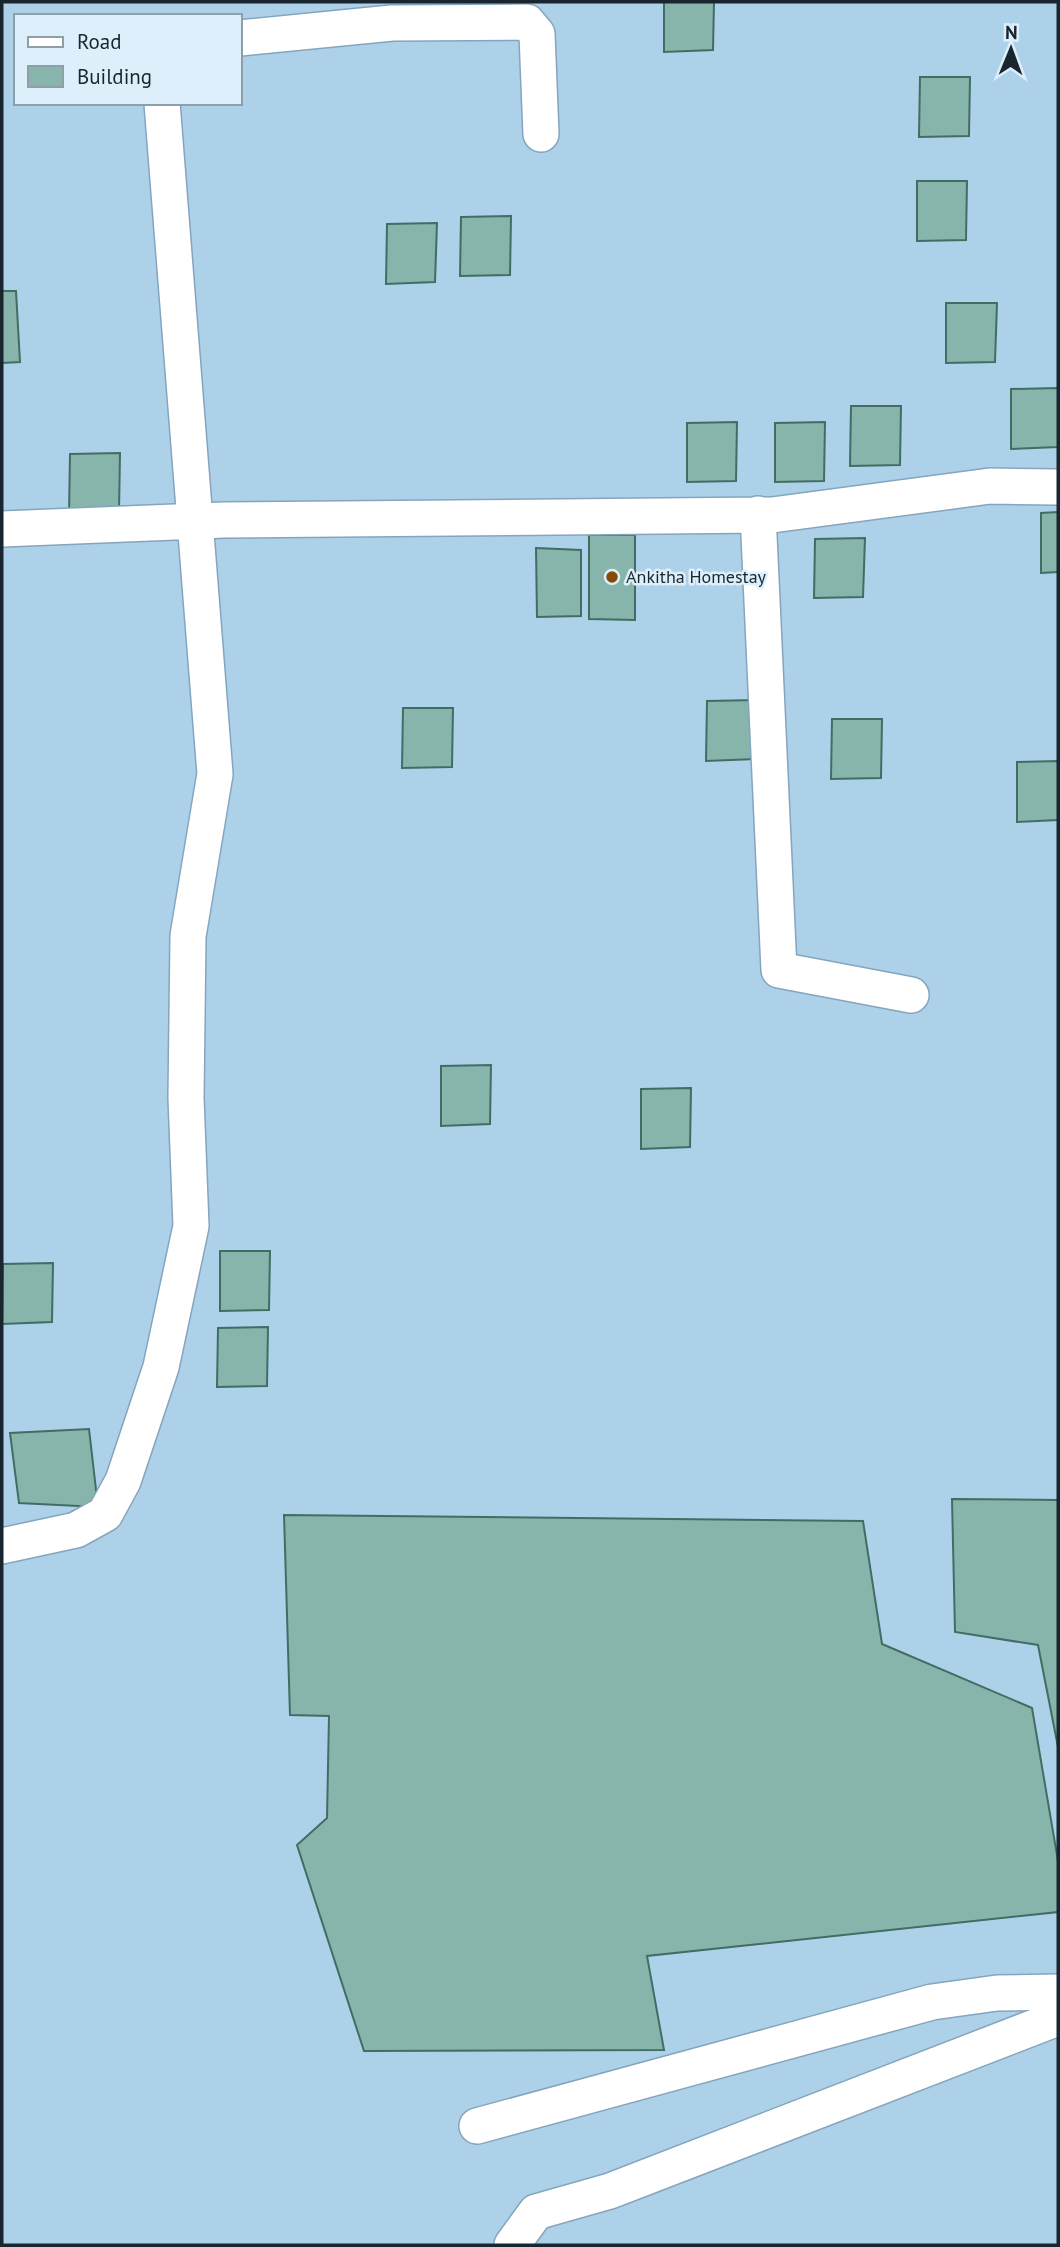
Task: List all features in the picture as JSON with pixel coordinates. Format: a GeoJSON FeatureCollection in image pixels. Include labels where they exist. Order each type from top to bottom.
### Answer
{"type":"FeatureCollection","features":[{"type":"Feature","properties":{"kind":"street"},"geometry":{"type":"LineString","coordinates":[[242,38],[392,23],[527,22],[537,34],[541,134]]}},
{"type":"Feature","properties":{"kind":"street"},"geometry":{"type":"LineString","coordinates":[[2,1546],[76,1530],[105,1514],[123,1481],[161,1367],[191,1226],[186,1098],[188,936],[215,774],[162,105]]}},
{"type":"Feature","properties":{"kind":"street"},"geometry":{"type":"LineString","coordinates":[[2,529],[195,521],[772,515],[990,486],[1058,487]]}},
{"type":"Feature","properties":{"kind":"street"},"geometry":{"type":"LineString","coordinates":[[758,514],[779,970],[911,995]]}},
{"type":"Feature","properties":{"kind":"street"},"geometry":{"type":"LineString","coordinates":[[477,2126],[932,2002],[997,1993],[1058,1992]]}},
{"type":"Feature","properties":{"kind":"street"},"geometry":{"type":"LineString","coordinates":[[512,2245],[536,2212],[610,2191],[1058,2018]]}},
{"type":"Feature","properties":{"kind":"building"},"geometry":{"type":"Polygon","coordinates":[[[664,2],[714,2],[713,50],[664,52],[664,2]]]}},
{"type":"Feature","properties":{"kind":"building"},"geometry":{"type":"Polygon","coordinates":[[[920,77],[970,77],[969,136],[919,137],[920,77]]]}},
{"type":"Feature","properties":{"kind":"building"},"geometry":{"type":"Polygon","coordinates":[[[917,181],[967,181],[966,240],[917,241],[917,181]]]}},
{"type":"Feature","properties":{"kind":"building"},"geometry":{"type":"Polygon","coordinates":[[[511,216],[510,275],[460,276],[461,217],[511,216]]]}},
{"type":"Feature","properties":{"kind":"building"},"geometry":{"type":"Polygon","coordinates":[[[437,223],[435,282],[386,284],[387,224],[437,223]]]}},
{"type":"Feature","properties":{"kind":"building"},"geometry":{"type":"Polygon","coordinates":[[[2,291],[16,291],[20,362],[2,363],[2,291]]]}},
{"type":"Feature","properties":{"kind":"building"},"geometry":{"type":"Polygon","coordinates":[[[946,303],[997,303],[995,362],[946,363],[946,303]]]}},
{"type":"Feature","properties":{"kind":"building"},"geometry":{"type":"Polygon","coordinates":[[[1058,388],[1058,447],[1011,449],[1011,389],[1058,388]]]}},
{"type":"Feature","properties":{"kind":"building"},"geometry":{"type":"Polygon","coordinates":[[[851,406],[901,406],[900,465],[850,466],[851,406]]]}},
{"type":"Feature","properties":{"kind":"building"},"geometry":{"type":"Polygon","coordinates":[[[737,422],[736,481],[687,482],[687,423],[737,422]]]}},
{"type":"Feature","properties":{"kind":"building"},"geometry":{"type":"Polygon","coordinates":[[[825,422],[824,481],[775,482],[775,423],[825,422]]]}},
{"type":"Feature","properties":{"kind":"building"},"geometry":{"type":"Polygon","coordinates":[[[120,453],[119,512],[69,514],[70,454],[120,453]]]}},
{"type":"Feature","properties":{"kind":"building"},"geometry":{"type":"Polygon","coordinates":[[[1058,512],[1058,572],[1041,573],[1041,513],[1058,512]]]}},
{"type":"Feature","properties":{"kind":"building","name":"Ankitha Homestay"},"geometry":{"type":"Polygon","coordinates":[[[589,535],[635,535],[635,620],[589,619],[589,535]]]}},
{"type":"Feature","properties":{"kind":"building"},"geometry":{"type":"Polygon","coordinates":[[[865,538],[863,597],[814,598],[815,539],[865,538]]]}},
{"type":"Feature","properties":{"kind":"building"},"geometry":{"type":"Polygon","coordinates":[[[536,548],[581,550],[581,616],[537,617],[536,548]]]}},
{"type":"Feature","properties":{"kind":"building"},"geometry":{"type":"Polygon","coordinates":[[[757,700],[756,759],[706,761],[707,701],[757,700]]]}},
{"type":"Feature","properties":{"kind":"building"},"geometry":{"type":"Polygon","coordinates":[[[403,708],[453,708],[452,767],[402,768],[403,708]]]}},
{"type":"Feature","properties":{"kind":"building"},"geometry":{"type":"Polygon","coordinates":[[[832,719],[882,719],[881,778],[831,779],[832,719]]]}},
{"type":"Feature","properties":{"kind":"building"},"geometry":{"type":"Polygon","coordinates":[[[1058,761],[1058,820],[1017,822],[1017,762],[1058,761]]]}},
{"type":"Feature","properties":{"kind":"building"},"geometry":{"type":"Polygon","coordinates":[[[491,1065],[490,1124],[441,1126],[441,1066],[491,1065]]]}},
{"type":"Feature","properties":{"kind":"building"},"geometry":{"type":"Polygon","coordinates":[[[691,1088],[690,1147],[641,1149],[641,1089],[691,1088]]]}},
{"type":"Feature","properties":{"kind":"building"},"geometry":{"type":"Polygon","coordinates":[[[220,1251],[270,1251],[269,1310],[220,1311],[220,1251]]]}},
{"type":"Feature","properties":{"kind":"building"},"geometry":{"type":"Polygon","coordinates":[[[53,1263],[52,1322],[2,1324],[3,1264],[53,1263]]]}},
{"type":"Feature","properties":{"kind":"building"},"geometry":{"type":"Polygon","coordinates":[[[268,1327],[267,1386],[217,1387],[218,1328],[268,1327]]]}},
{"type":"Feature","properties":{"kind":"building"},"geometry":{"type":"Polygon","coordinates":[[[89,1429],[98,1507],[19,1503],[10,1433],[89,1429]]]}},
{"type":"Feature","properties":{"kind":"building"},"geometry":{"type":"Polygon","coordinates":[[[952,1499],[1058,1500],[1058,1747],[1038,1645],[955,1632],[952,1499]]]}},
{"type":"Feature","properties":{"kind":"building"},"geometry":{"type":"Polygon","coordinates":[[[284,1515],[863,1521],[882,1644],[1032,1708],[1058,1861],[1058,1912],[647,1956],[664,2050],[364,2051],[297,1845],[327,1818],[329,1716],[290,1715],[284,1515]]]}},
{"type":"Feature","properties":{"kind":"place","name":"Ankitha Homestay"},"geometry":{"type":"Point","coordinates":[612,577]}}]}
